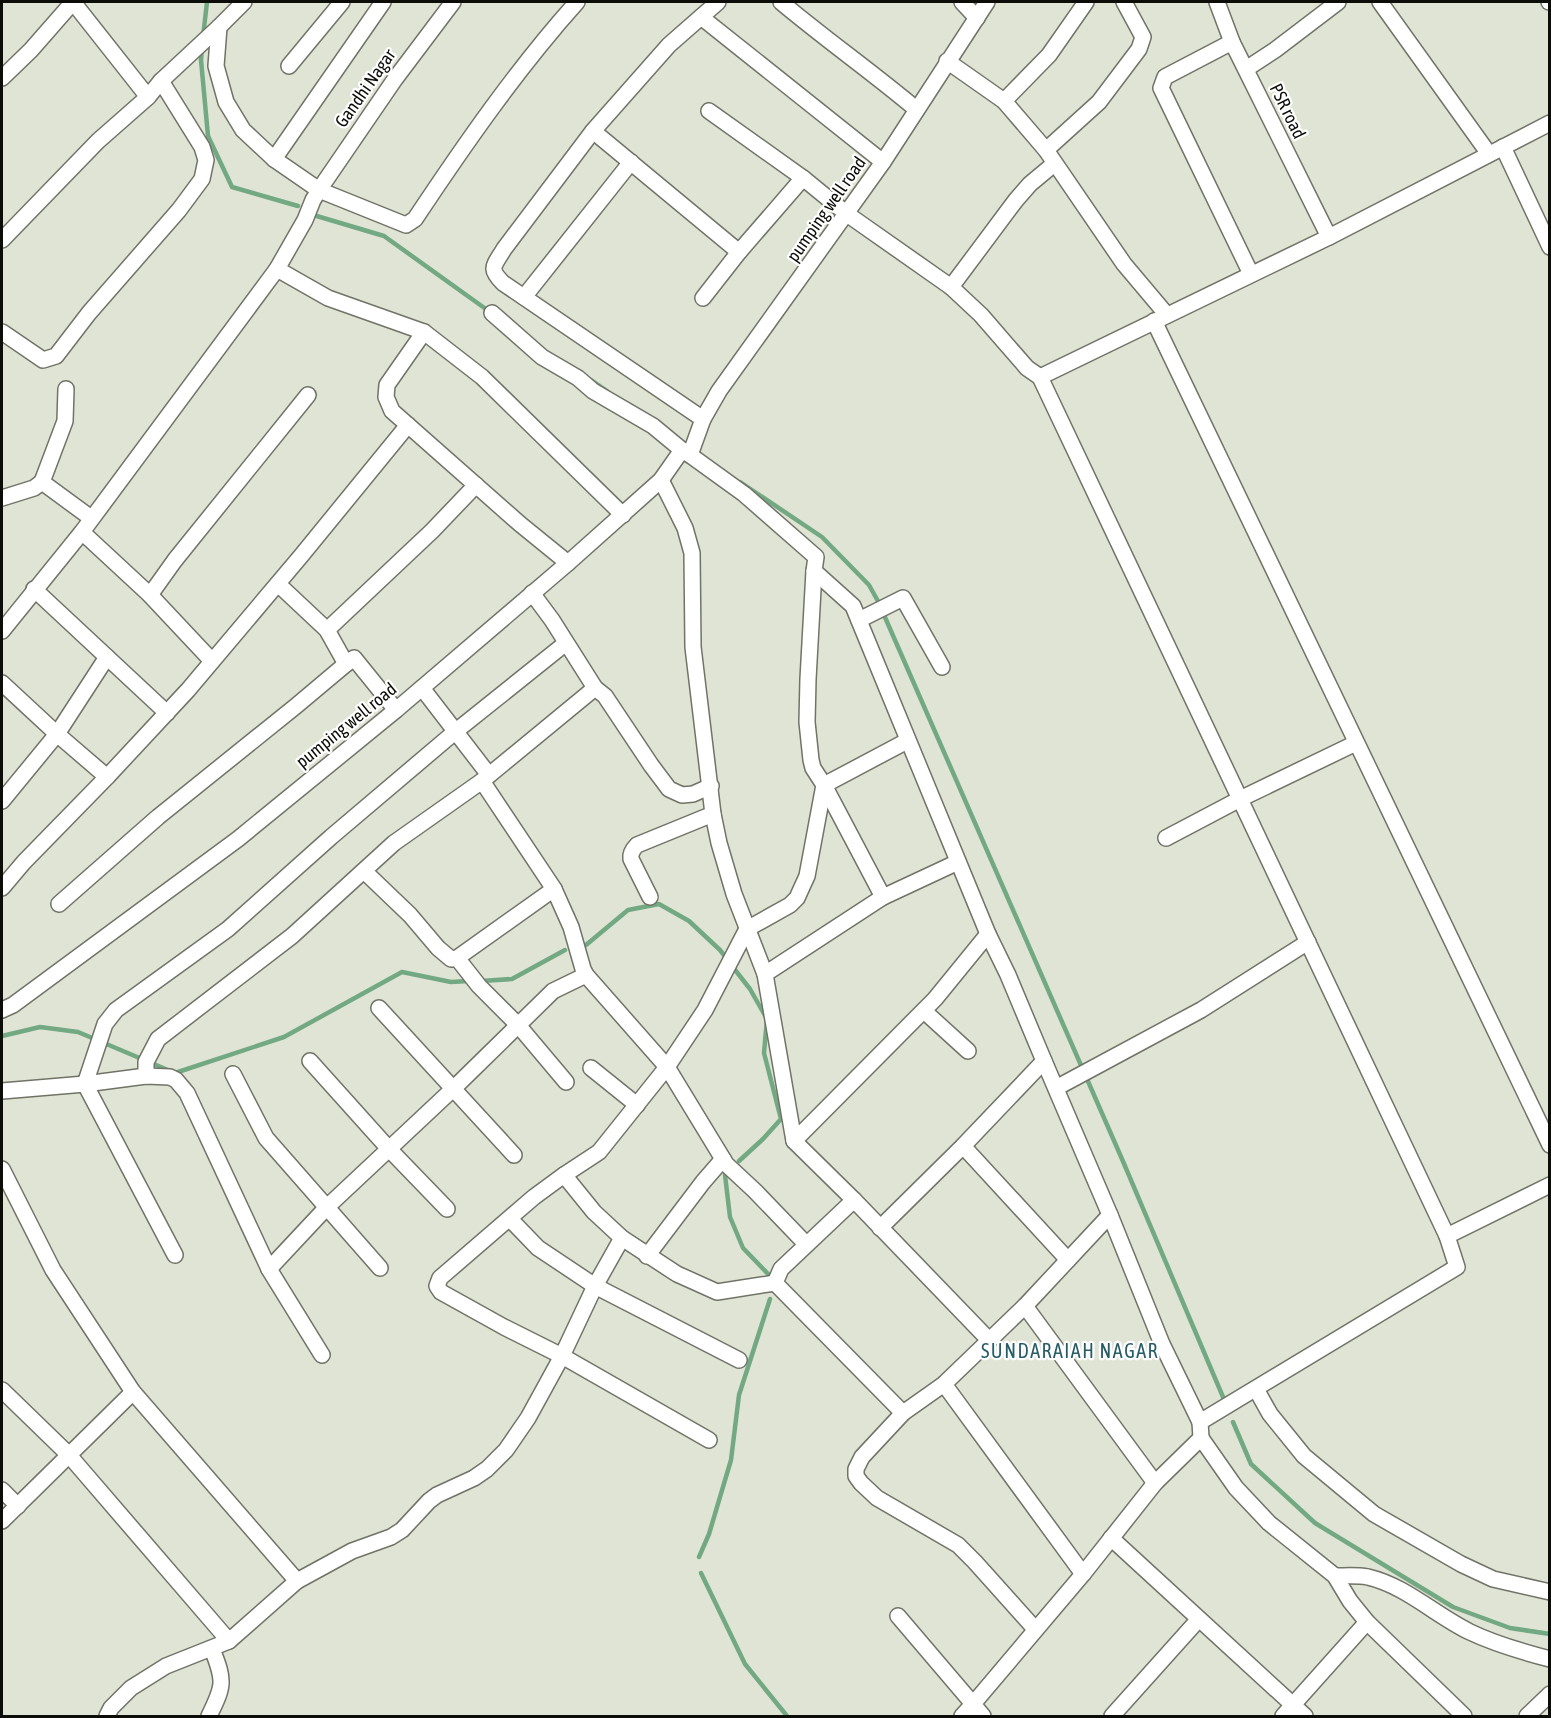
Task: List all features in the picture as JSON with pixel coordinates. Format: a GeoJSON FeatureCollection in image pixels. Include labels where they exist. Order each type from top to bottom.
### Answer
{"type":"FeatureCollection","features":[{"type":"Feature","properties":{"kind":"street"},"geometry":{"type":"LineString","coordinates":[[2,78],[31,50],[73,2],[148,97]]}},
{"type":"Feature","properties":{"kind":"street"},"geometry":{"type":"LineString","coordinates":[[2,240],[99,141],[148,97],[161,81],[244,2]]}},
{"type":"Feature","properties":{"kind":"street"},"geometry":{"type":"LineString","coordinates":[[289,66],[342,2]]}},
{"type":"Feature","properties":{"kind":"street"},"geometry":{"type":"LineString","coordinates":[[274,159],[383,2]]}},
{"type":"Feature","properties":{"kind":"street","name":"Gandhi Nagar"},"geometry":{"type":"LineString","coordinates":[[2,631],[82,532],[277,269],[305,220],[316,195],[395,79],[453,2]]}},
{"type":"Feature","properties":{"kind":"street"},"geometry":{"type":"LineString","coordinates":[[215,30],[216,66],[226,102],[243,130],[316,195],[406,225],[415,219],[473,132],[510,83],[577,2]]}},
{"type":"Feature","properties":{"kind":"street"},"geometry":{"type":"LineString","coordinates":[[703,419],[503,283],[495,275],[493,267],[504,249],[593,131],[669,45],[718,2]]}},
{"type":"Feature","properties":{"kind":"street"},"geometry":{"type":"LineString","coordinates":[[781,2],[815,31],[878,77],[916,110]]}},
{"type":"Feature","properties":{"kind":"street"},"geometry":{"type":"LineString","coordinates":[[962,2],[977,18]]}},
{"type":"Feature","properties":{"kind":"street","name":"pumping well road"},"geometry":{"type":"LineString","coordinates":[[2,1010],[13,1005],[238,838],[396,710],[623,515],[688,453],[719,391],[883,162],[987,2]]}},
{"type":"Feature","properties":{"kind":"street"},"geometry":{"type":"LineString","coordinates":[[1004,101],[1049,55],[1086,2]]}},
{"type":"Feature","properties":{"kind":"street"},"geometry":{"type":"LineString","coordinates":[[1046,150],[1099,102],[1139,49],[1143,37],[1124,2]]}},
{"type":"Feature","properties":{"kind":"street","name":"PSR road"},"geometry":{"type":"LineString","coordinates":[[1216,2],[1232,42],[1329,237]]}},
{"type":"Feature","properties":{"kind":"street"},"geometry":{"type":"LineString","coordinates":[[1245,69],[1275,50],[1338,2]]}},
{"type":"Feature","properties":{"kind":"street"},"geometry":{"type":"LineString","coordinates":[[1380,2],[1496,151],[1550,247]]}},
{"type":"Feature","properties":{"kind":"street"},"geometry":{"type":"LineString","coordinates":[[701,17],[883,162]]}},
{"type":"Feature","properties":{"kind":"street"},"geometry":{"type":"LineString","coordinates":[[1232,42],[1165,77],[1161,88],[1251,274]]}},
{"type":"Feature","properties":{"kind":"street"},"geometry":{"type":"LineString","coordinates":[[947,61],[1004,101],[1046,150],[1160,318],[1356,742],[1550,1145]]}},
{"type":"Feature","properties":{"kind":"street"},"geometry":{"type":"LineString","coordinates":[[2,332],[44,360],[56,356],[89,313],[202,179],[206,160],[202,147],[161,81]]}},
{"type":"Feature","properties":{"kind":"street"},"geometry":{"type":"LineString","coordinates":[[709,111],[803,178],[847,214],[951,287],[981,315],[1027,368],[1040,377],[1447,1236],[1457,1267],[1206,1418]]}},
{"type":"Feature","properties":{"kind":"street"},"geometry":{"type":"LineString","coordinates":[[1040,377],[1329,237],[1550,123]]}},
{"type":"Feature","properties":{"kind":"street"},"geometry":{"type":"LineString","coordinates":[[593,131],[739,252]]}},
{"type":"Feature","properties":{"kind":"street"},"geometry":{"type":"LineString","coordinates":[[524,297],[631,162]]}},
{"type":"Feature","properties":{"kind":"street"},"geometry":{"type":"LineString","coordinates":[[951,287],[1016,200],[1030,184],[1054,164]]}},
{"type":"Feature","properties":{"kind":"street"},"geometry":{"type":"LineString","coordinates":[[703,298],[803,178]]}},
{"type":"Feature","properties":{"kind":"street"},"geometry":{"type":"LineString","coordinates":[[277,269],[328,298],[424,332],[482,377],[623,515]]}},
{"type":"Feature","properties":{"kind":"street"},"geometry":{"type":"LineString","coordinates":[[492,313],[542,357],[578,378],[593,391],[653,426],[744,494],[816,557],[808,680],[807,722],[811,760],[813,768],[883,897]]}},
{"type":"Feature","properties":{"kind":"street"},"geometry":{"type":"LineString","coordinates":[[424,332],[387,386],[386,397],[392,411],[568,563]]}},
{"type":"Feature","properties":{"kind":"street"},"geometry":{"type":"LineString","coordinates":[[2,498],[34,488],[42,482],[65,421],[66,389]]}},
{"type":"Feature","properties":{"kind":"street"},"geometry":{"type":"LineString","coordinates":[[150,595],[175,560],[308,395]]}},
{"type":"Feature","properties":{"kind":"street"},"geometry":{"type":"LineString","coordinates":[[2,888],[212,661],[408,425]]}},
{"type":"Feature","properties":{"kind":"street"},"geometry":{"type":"LineString","coordinates":[[661,480],[685,528],[692,553],[693,647],[713,814],[734,894],[765,974],[795,1141],[989,1340]]}},
{"type":"Feature","properties":{"kind":"street"},"geometry":{"type":"LineString","coordinates":[[42,482],[91,518]]}},
{"type":"Feature","properties":{"kind":"street"},"geometry":{"type":"LineString","coordinates":[[327,630],[432,531],[476,485]]}},
{"type":"Feature","properties":{"kind":"street"},"geometry":{"type":"LineString","coordinates":[[82,532],[150,595],[212,661]]}},
{"type":"Feature","properties":{"kind":"street"},"geometry":{"type":"LineString","coordinates":[[814,571],[854,606],[907,741],[1110,1215],[1162,1344],[1206,1418],[1201,1438],[1155,1483],[1083,1574],[962,1716]]}},
{"type":"Feature","properties":{"kind":"street"},"geometry":{"type":"LineString","coordinates":[[278,584],[327,630],[346,664]]}},
{"type":"Feature","properties":{"kind":"street"},"geometry":{"type":"LineString","coordinates":[[34,589],[166,713]]}},
{"type":"Feature","properties":{"kind":"street"},"geometry":{"type":"LineString","coordinates":[[532,593],[595,688],[605,696],[669,789],[682,795],[693,794],[711,786]]}},
{"type":"Feature","properties":{"kind":"street"},"geometry":{"type":"LineString","coordinates":[[859,620],[903,598],[942,667]]}},
{"type":"Feature","properties":{"kind":"street"},"geometry":{"type":"LineString","coordinates":[[175,1255],[85,1084],[105,1024],[116,1010],[228,929],[331,837],[456,731],[566,643]]}},
{"type":"Feature","properties":{"kind":"street"},"geometry":{"type":"LineString","coordinates":[[2,801],[57,734],[108,657]]}},
{"type":"Feature","properties":{"kind":"street"},"geometry":{"type":"LineString","coordinates":[[59,904],[158,816],[354,658],[396,710]]}},
{"type":"Feature","properties":{"kind":"street"},"geometry":{"type":"LineString","coordinates":[[2,683],[107,777]]}},
{"type":"Feature","properties":{"kind":"street"},"geometry":{"type":"LineString","coordinates":[[422,688],[456,731],[554,889],[571,927],[582,969],[586,975],[667,1067],[723,1159],[806,1244]]}},
{"type":"Feature","properties":{"kind":"street"},"geometry":{"type":"LineString","coordinates":[[146,1069],[158,1039],[292,936],[394,843],[486,778],[595,688]]}},
{"type":"Feature","properties":{"kind":"street"},"geometry":{"type":"LineString","coordinates":[[824,785],[907,741]]}},
{"type":"Feature","properties":{"kind":"street"},"geometry":{"type":"LineString","coordinates":[[1166,838],[1356,742]]}},
{"type":"Feature","properties":{"kind":"street"},"geometry":{"type":"LineString","coordinates":[[709,1440],[562,1356],[441,1292],[436,1286],[440,1278],[510,1219],[564,1175],[599,1152],[667,1067],[705,1010],[747,929],[790,905],[803,888],[824,785]]}},
{"type":"Feature","properties":{"kind":"street"},"geometry":{"type":"LineString","coordinates":[[650,897],[632,859],[634,848],[713,814]]}},
{"type":"Feature","properties":{"kind":"street"},"geometry":{"type":"LineString","coordinates":[[765,974],[883,897],[958,862]]}},
{"type":"Feature","properties":{"kind":"street"},"geometry":{"type":"LineString","coordinates":[[364,871],[410,915],[445,956],[451,959],[457,958],[554,889]]}},
{"type":"Feature","properties":{"kind":"street"},"geometry":{"type":"LineString","coordinates":[[795,1141],[924,1011],[988,934]]}},
{"type":"Feature","properties":{"kind":"street"},"geometry":{"type":"LineString","coordinates":[[1056,1088],[1202,1010],[1308,942]]}},
{"type":"Feature","properties":{"kind":"street"},"geometry":{"type":"LineString","coordinates":[[457,958],[566,1082]]}},
{"type":"Feature","properties":{"kind":"street"},"geometry":{"type":"LineString","coordinates":[[269,1269],[327,1207],[553,992],[586,975]]}},
{"type":"Feature","properties":{"kind":"street"},"geometry":{"type":"LineString","coordinates":[[379,1008],[514,1155]]}},
{"type":"Feature","properties":{"kind":"street"},"geometry":{"type":"LineString","coordinates":[[924,1011],[968,1051]]}},
{"type":"Feature","properties":{"kind":"street"},"geometry":{"type":"LineString","coordinates":[[880,1228],[963,1146],[1044,1060]]}},
{"type":"Feature","properties":{"kind":"street"},"geometry":{"type":"LineString","coordinates":[[310,1061],[389,1149],[447,1209]]}},
{"type":"Feature","properties":{"kind":"street"},"geometry":{"type":"LineString","coordinates":[[591,1068],[637,1105]]}},
{"type":"Feature","properties":{"kind":"street"},"geometry":{"type":"LineString","coordinates":[[2,1091],[85,1084],[146,1069],[176,1080],[187,1093],[269,1269],[322,1355]]}},
{"type":"Feature","properties":{"kind":"street"},"geometry":{"type":"LineString","coordinates":[[233,1074],[266,1138],[380,1268]]}},
{"type":"Feature","properties":{"kind":"street"},"geometry":{"type":"LineString","coordinates":[[963,1146],[1068,1260]]}},
{"type":"Feature","properties":{"kind":"street"},"geometry":{"type":"LineString","coordinates":[[647,1256],[723,1159]]}},
{"type":"Feature","properties":{"kind":"street"},"geometry":{"type":"LineString","coordinates":[[2,1169],[53,1270],[133,1392],[297,1581]]}},
{"type":"Feature","properties":{"kind":"street"},"geometry":{"type":"LineString","coordinates":[[564,1175],[594,1212],[622,1239],[677,1274],[717,1292],[775,1283]]}},
{"type":"Feature","properties":{"kind":"street"},"geometry":{"type":"LineString","coordinates":[[1447,1236],[1550,1185]]}},
{"type":"Feature","properties":{"kind":"street"},"geometry":{"type":"LineString","coordinates":[[775,1283],[781,1269],[854,1200]]}},
{"type":"Feature","properties":{"kind":"street"},"geometry":{"type":"LineString","coordinates":[[1035,1629],[958,1545],[877,1497],[861,1483],[856,1476],[856,1469],[861,1457],[903,1413],[944,1384],[1025,1306],[1110,1215]]}},
{"type":"Feature","properties":{"kind":"street"},"geometry":{"type":"LineString","coordinates":[[510,1219],[538,1248],[595,1286],[739,1360]]}},
{"type":"Feature","properties":{"kind":"street"},"geometry":{"type":"LineString","coordinates":[[107,1716],[111,1708],[131,1688],[166,1666],[229,1641],[297,1581],[352,1551],[391,1537],[402,1530],[437,1495],[474,1478],[487,1469],[506,1450],[528,1418],[562,1356],[595,1286],[622,1239]]}},
{"type":"Feature","properties":{"kind":"street"},"geometry":{"type":"LineString","coordinates":[[775,1283],[903,1413]]}},
{"type":"Feature","properties":{"kind":"street"},"geometry":{"type":"LineString","coordinates":[[1025,1306],[1155,1483]]}},
{"type":"Feature","properties":{"kind":"street"},"geometry":{"type":"LineString","coordinates":[[944,1384],[1083,1574]]}},
{"type":"Feature","properties":{"kind":"street"},"geometry":{"type":"LineString","coordinates":[[1256,1389],[1270,1414],[1304,1456],[1374,1514],[1461,1564],[1493,1579],[1550,1592]]}},
{"type":"Feature","properties":{"kind":"street"},"geometry":{"type":"LineString","coordinates":[[2,1390],[68,1454],[229,1641]]}},
{"type":"Feature","properties":{"kind":"street"},"geometry":{"type":"LineString","coordinates":[[2,1521],[133,1392]]}},
{"type":"Feature","properties":{"kind":"street"},"geometry":{"type":"LineString","coordinates":[[1201,1438],[1236,1488],[1269,1523],[1335,1576],[1350,1601],[1367,1622],[1464,1716]]}},
{"type":"Feature","properties":{"kind":"street"},"geometry":{"type":"LineString","coordinates":[[2,1490],[18,1506]]}},
{"type":"Feature","properties":{"kind":"street"},"geometry":{"type":"LineString","coordinates":[[1111,1538],[1199,1619],[1294,1713],[1367,1622]]}},
{"type":"Feature","properties":{"kind":"street"},"geometry":{"type":"LineString","coordinates":[[1335,1576],[1366,1577],[1381,1582],[1406,1592],[1470,1632],[1522,1652],[1550,1659]]}},
{"type":"Feature","properties":{"kind":"street"},"geometry":{"type":"LineString","coordinates":[[898,1616],[983,1716]]}},
{"type":"Feature","properties":{"kind":"street"},"geometry":{"type":"LineString","coordinates":[[1112,1716],[1199,1619]]}},
{"type":"Feature","properties":{"kind":"street"},"geometry":{"type":"LineString","coordinates":[[209,1716],[220,1695],[222,1683],[221,1671],[212,1649]]}},
{"type":"Feature","properties":{"kind":"street"},"geometry":{"type":"LineString","coordinates":[[1527,1716],[1550,1694]]}},
{"type":"Feature","properties":{"kind":"waterway"},"geometry":{"type":"LineString","coordinates":[[203,37],[207,2]]}},
{"type":"Feature","properties":{"kind":"waterway"},"geometry":{"type":"LineString","coordinates":[[202,48],[201,60],[208,136],[232,187],[298,206]]}},
{"type":"Feature","properties":{"kind":"waterway"},"geometry":{"type":"LineString","coordinates":[[310,214],[384,236],[490,312]]}},
{"type":"Feature","properties":{"kind":"waterway"},"geometry":{"type":"LineString","coordinates":[[591,380],[607,391]]}},
{"type":"Feature","properties":{"kind":"waterway"},"geometry":{"type":"LineString","coordinates":[[740,482],[822,537],[869,585],[879,603]]}},
{"type":"Feature","properties":{"kind":"waterway"},"geometry":{"type":"LineString","coordinates":[[884,615],[1122,1159],[1226,1404]]}},
{"type":"Feature","properties":{"kind":"waterway"},"geometry":{"type":"LineString","coordinates":[[586,945],[628,910],[659,904],[689,921],[727,959]]}},
{"type":"Feature","properties":{"kind":"waterway"},"geometry":{"type":"LineString","coordinates":[[481,981],[512,979],[565,950]]}},
{"type":"Feature","properties":{"kind":"waterway"},"geometry":{"type":"LineString","coordinates":[[732,966],[750,989],[767,1019],[764,1053],[781,1119],[739,1161]]}},
{"type":"Feature","properties":{"kind":"waterway"},"geometry":{"type":"LineString","coordinates":[[2,1036],[40,1027],[78,1032],[175,1073],[284,1037],[402,972],[451,982],[469,981]]}},
{"type":"Feature","properties":{"kind":"waterway"},"geometry":{"type":"LineString","coordinates":[[725,1175],[730,1217],[743,1248],[771,1277]]}},
{"type":"Feature","properties":{"kind":"waterway"},"geometry":{"type":"LineString","coordinates":[[699,1557],[709,1534],[731,1460],[739,1395],[770,1299]]}},
{"type":"Feature","properties":{"kind":"waterway"},"geometry":{"type":"LineString","coordinates":[[1233,1422],[1251,1464],[1315,1523],[1453,1607],[1510,1628],[1550,1634]]}},
{"type":"Feature","properties":{"kind":"waterway"},"geometry":{"type":"LineString","coordinates":[[701,1573],[745,1664],[787,1716]]}},
{"type":"Feature","properties":{"kind":"district","name":"SUNDARAIAH NAGAR"},"geometry":{"type":"Point","coordinates":[1070,1350]}}]}
